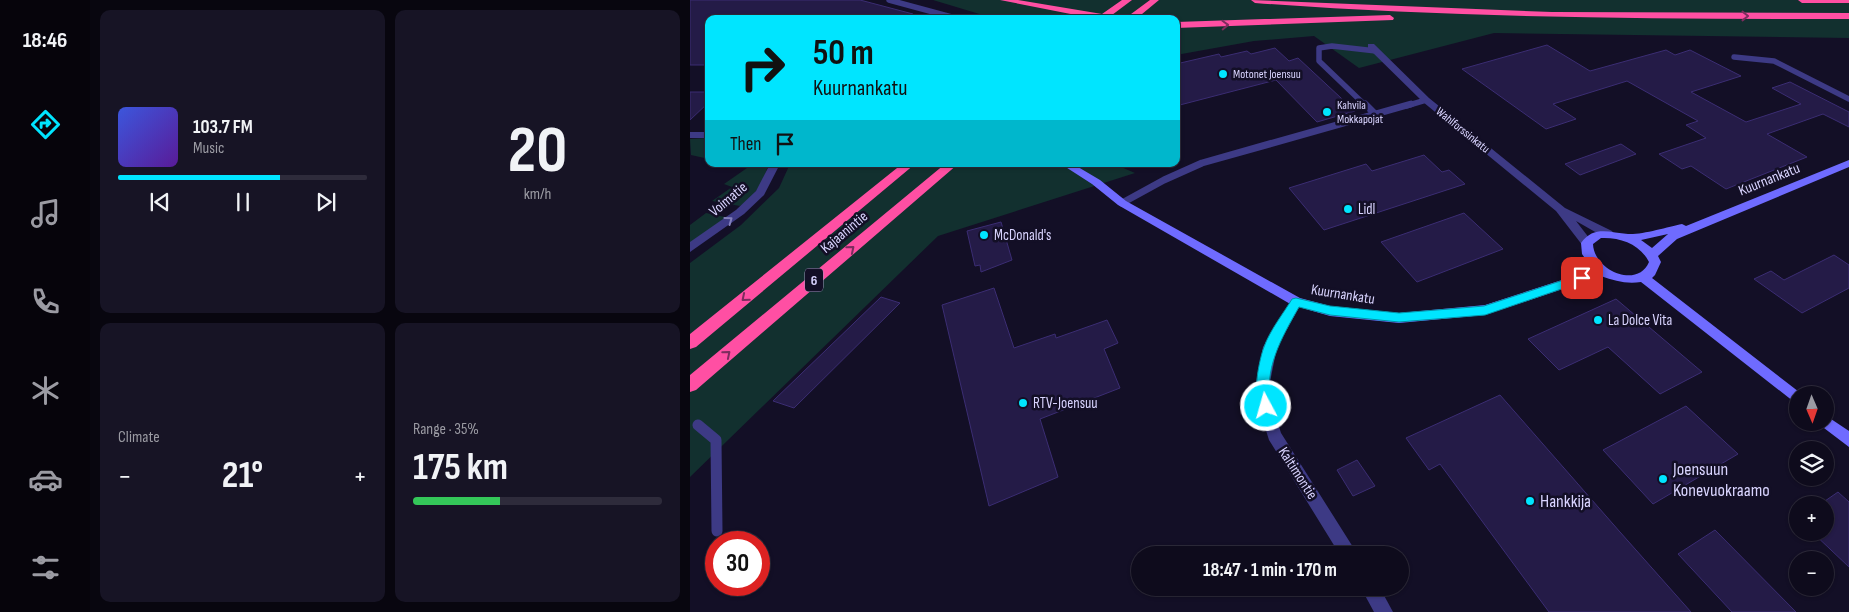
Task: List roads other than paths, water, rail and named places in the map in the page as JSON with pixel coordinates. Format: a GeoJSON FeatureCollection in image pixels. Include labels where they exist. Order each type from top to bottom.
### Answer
{"type":"FeatureCollection","features":[{"type":"Feature","properties":{"kind":"highway"},"geometry":{"type":"LineString","coordinates":[[1004,0],[1066,15]]}},
{"type":"Feature","properties":{"kind":"highway"},"geometry":{"type":"LineString","coordinates":[[1106,15],[1128,0]]}},
{"type":"Feature","properties":{"kind":"highway"},"geometry":{"type":"LineString","coordinates":[[1135,15],[1155,0]]}},
{"type":"Feature","properties":{"kind":"highway"},"geometry":{"type":"LineString","coordinates":[[1255,0],[1440,11],[1696,16]]}},
{"type":"Feature","properties":{"kind":"highway"},"geometry":{"type":"LineString","coordinates":[[1372,0],[1491,5],[1849,7]]}},
{"type":"Feature","properties":{"kind":"highway"},"geometry":{"type":"LineString","coordinates":[[1802,0],[1849,0]]}},
{"type":"Feature","properties":{"kind":"highway"},"geometry":{"type":"LineString","coordinates":[[1180,25],[1364,18],[1849,16]]}},
{"type":"Feature","properties":{"kind":"highway","name":"Kajaanintie"},"geometry":{"type":"LineString","coordinates":[[690,343],[904,167]]}},
{"type":"Feature","properties":{"kind":"highway","name":"Kajaanintie"},"geometry":{"type":"LineString","coordinates":[[690,386],[948,167]]}},
{"type":"Feature","properties":{"kind":"street","name":"Wahlforssinkatu"},"geometry":{"type":"LineString","coordinates":[[1373,49],[1426,100],[1560,209],[1608,234]]}},
{"type":"Feature","properties":{"kind":"street"},"geometry":{"type":"LineString","coordinates":[[690,135],[705,135]]}},
{"type":"Feature","properties":{"kind":"street","name":"Kuurnankatu"},"geometry":{"type":"LineString","coordinates":[[1652,255],[1673,236],[1849,163]]}},
{"type":"Feature","properties":{"kind":"street","name":"Voimatie"},"geometry":{"type":"LineString","coordinates":[[690,248],[740,212],[760,193],[773,167]]}},
{"type":"Feature","properties":{"kind":"street","name":"Kuurnankatu"},"geometry":{"type":"LineString","coordinates":[[1065,167],[1079,172]]}},
{"type":"Feature","properties":{"kind":"street","name":"Kuurnankatu"},"geometry":{"type":"LineString","coordinates":[[1071,167],[1122,203],[1296,302],[1330,311],[1399,318],[1485,310],[1602,271]]}},
{"type":"Feature","properties":{"kind":"street","name":"Wahlforssinkatu"},"geometry":{"type":"LineString","coordinates":[[1560,209],[1587,243]]}},
{"type":"Feature","properties":{"kind":"street","name":"Kuurnankatu"},"geometry":{"type":"LineString","coordinates":[[1629,238],[1701,224]]}},
{"type":"Feature","properties":{"kind":"street"},"geometry":{"type":"LineString","coordinates":[[1644,278],[1655,269],[1652,255],[1647,249],[1629,238],[1608,234],[1598,235],[1587,243],[1587,256],[1602,271],[1623,278],[1644,278],[1789,392]]}},
{"type":"Feature","properties":{"kind":"street","name":"Kaltimontie"},"geometry":{"type":"LineString","coordinates":[[1296,302],[1270,347],[1261,392],[1274,436],[1344,546]]}},
{"type":"Feature","properties":{"kind":"street"},"geometry":{"type":"LineString","coordinates":[[1834,428],[1849,440]]}},
{"type":"Feature","properties":{"kind":"street"},"geometry":{"type":"LineString","coordinates":[[1375,596],[1384,612]]}},
{"type":"Feature","properties":{"kind":"lane"},"geometry":{"type":"LineString","coordinates":[[889,0],[944,15]]}},
{"type":"Feature","properties":{"kind":"lane"},"geometry":{"type":"LineString","coordinates":[[1373,49],[1332,46],[1318,48],[1318,61],[1375,114]]}},
{"type":"Feature","properties":{"kind":"lane"},"geometry":{"type":"LineString","coordinates":[[1734,57],[1774,61],[1849,99]]}},
{"type":"Feature","properties":{"kind":"lane"},"geometry":{"type":"LineString","coordinates":[[1122,203],[1164,180],[1202,163],[1426,100]]}},
{"type":"Feature","properties":{"kind":"lane"},"geometry":{"type":"LineString","coordinates":[[698,425],[716,440],[717,531]]}},
{"type":"Feature","properties":{"kind":"place","name":"Motonet Joensuu"},"geometry":{"type":"Point","coordinates":[1223,74]}},
{"type":"Feature","properties":{"kind":"place","name":"Kahvila Mokkapojat"},"geometry":{"type":"Point","coordinates":[1327,112]}},
{"type":"Feature","properties":{"kind":"place","name":"Lidl"},"geometry":{"type":"Point","coordinates":[1348,209]}},
{"type":"Feature","properties":{"kind":"place","name":"McDonald's"},"geometry":{"type":"Point","coordinates":[984,235]}},
{"type":"Feature","properties":{"kind":"place","name":"La Dolce Vita"},"geometry":{"type":"Point","coordinates":[1598,320]}},
{"type":"Feature","properties":{"kind":"place","name":"RTV-Joensuu"},"geometry":{"type":"Point","coordinates":[1023,403]}},
{"type":"Feature","properties":{"kind":"place","name":"Joensuun Konevuokraamo"},"geometry":{"type":"Point","coordinates":[1663,479]}},
{"type":"Feature","properties":{"kind":"place","name":"Hankkija"},"geometry":{"type":"Point","coordinates":[1530,501]}}]}
